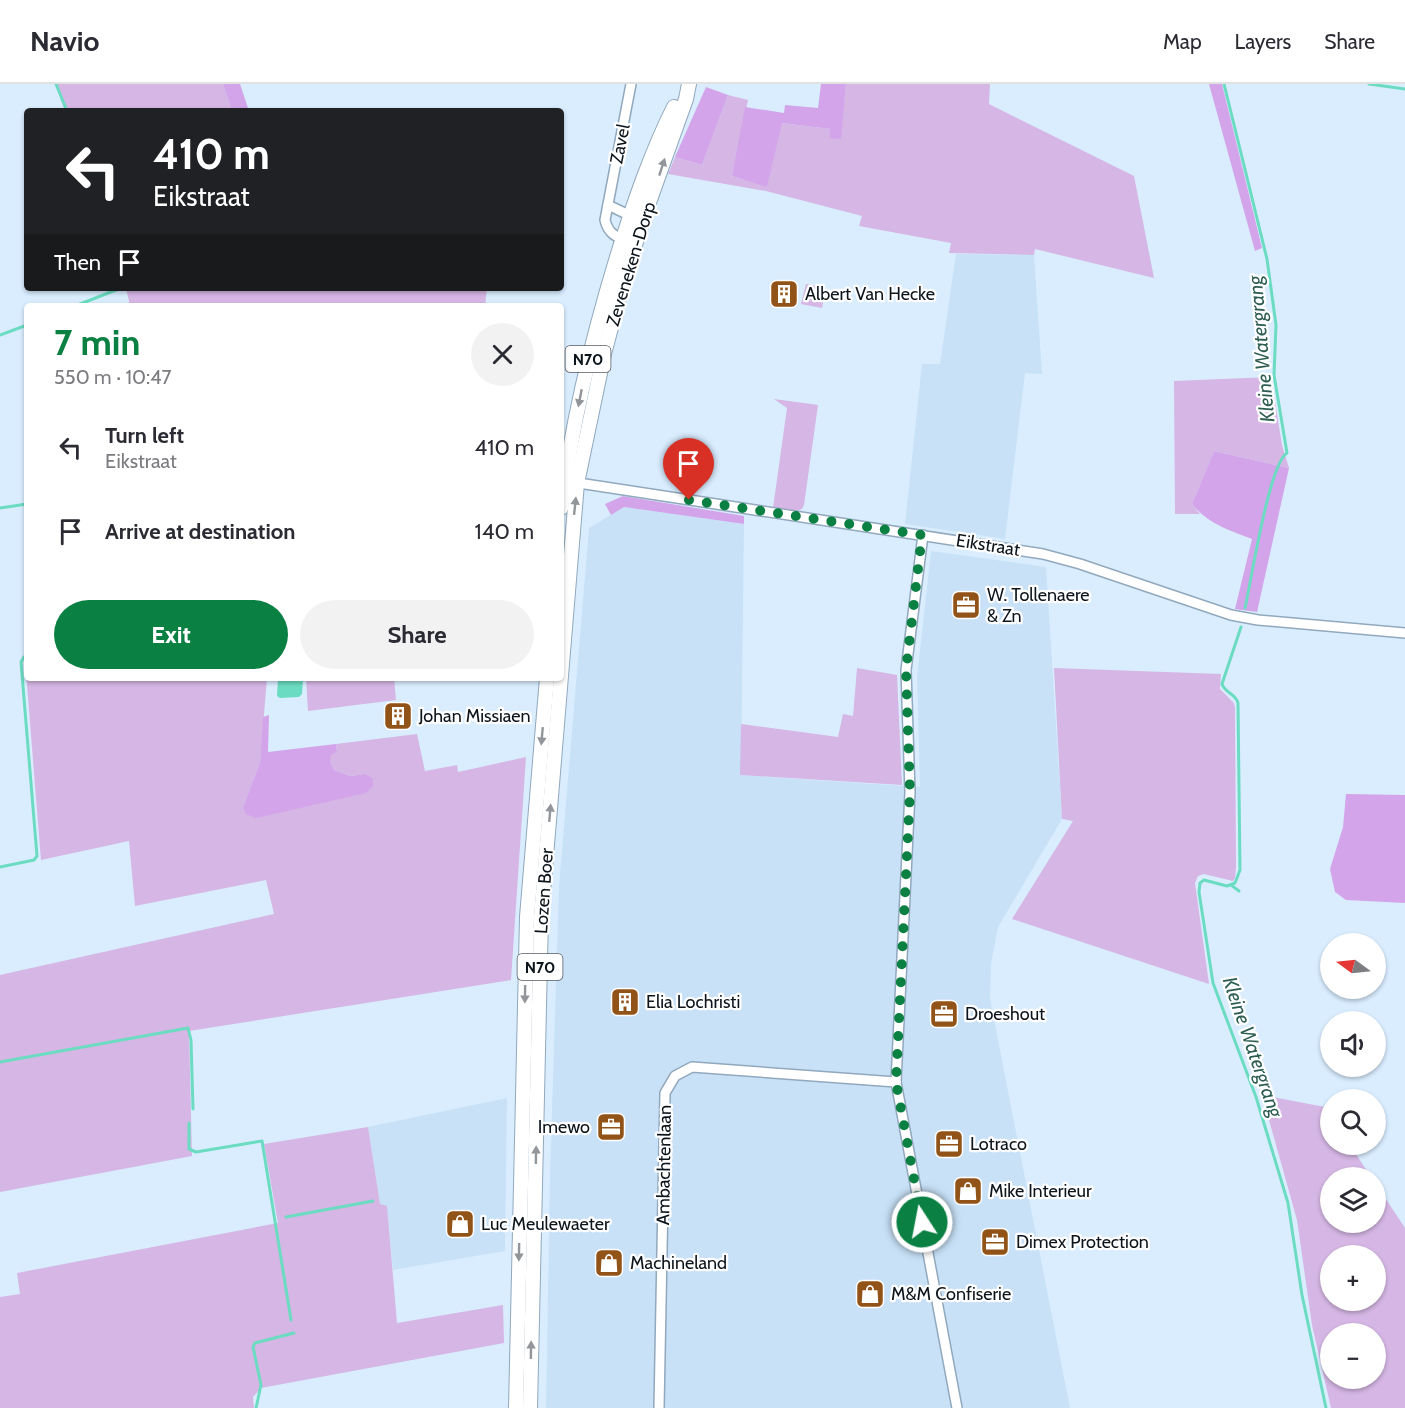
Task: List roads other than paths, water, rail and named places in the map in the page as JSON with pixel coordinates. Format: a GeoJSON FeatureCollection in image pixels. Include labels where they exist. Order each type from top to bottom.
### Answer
{"type":"FeatureCollection","features":[{"type":"Feature","properties":{"kind":"main road","name":"Zeveneken-Dorp"},"geometry":{"type":"LineString","coordinates":[[571,482],[604,354],[628,243],[636,218],[686,99],[688,84]]}},
{"type":"Feature","properties":{"kind":"main road","name":"N70"},"geometry":{"type":"LineString","coordinates":[[564,500],[571,482]]}},
{"type":"Feature","properties":{"kind":"main road","name":"Lozen Boer"},"geometry":{"type":"LineString","coordinates":[[564,584],[571,482]]}},
{"type":"Feature","properties":{"kind":"main road","name":"Lozen Boer"},"geometry":{"type":"LineString","coordinates":[[516,1408],[527,917],[547,681]]}},
{"type":"Feature","properties":{"kind":"main road","name":"Lozen Boer"},"geometry":{"type":"LineString","coordinates":[[530,1408],[541,917],[557,681]]}},
{"type":"Feature","properties":{"kind":"street","name":"Zavel"},"geometry":{"type":"LineString","coordinates":[[628,243],[607,229],[605,220],[631,84]]}},
{"type":"Feature","properties":{"kind":"street"},"geometry":{"type":"LineString","coordinates":[[608,205],[636,218]]}},
{"type":"Feature","properties":{"kind":"street","name":"Eikstraat"},"geometry":{"type":"LineString","coordinates":[[571,482],[1043,554],[1080,564],[1231,615],[1258,620],[1405,633]]}},
{"type":"Feature","properties":{"kind":"street"},"geometry":{"type":"LineString","coordinates":[[922,535],[906,670],[910,792],[896,1082],[957,1408]]}},
{"type":"Feature","properties":{"kind":"street","name":"Ambachtenlaan"},"geometry":{"type":"LineString","coordinates":[[659,1408],[665,1093],[675,1076],[692,1067],[896,1082]]}},
{"type":"Feature","properties":{"kind":"waterway"},"geometry":{"type":"LineString","coordinates":[[56,84],[66,108]]}},
{"type":"Feature","properties":{"kind":"waterway","name":"Kleine Watergrang"},"geometry":{"type":"LineString","coordinates":[[1224,84],[1267,259],[1276,325],[1274,375],[1287,453],[1280,462],[1267,500],[1245,608]]}},
{"type":"Feature","properties":{"kind":"waterway"},"geometry":{"type":"LineString","coordinates":[[1369,84],[1405,89]]}},
{"type":"Feature","properties":{"kind":"waterway"},"geometry":{"type":"LineString","coordinates":[[83,303],[113,291]]}},
{"type":"Feature","properties":{"kind":"waterway"},"geometry":{"type":"LineString","coordinates":[[0,335],[24,326]]}},
{"type":"Feature","properties":{"kind":"waterway"},"geometry":{"type":"LineString","coordinates":[[0,508],[24,504]]}},
{"type":"Feature","properties":{"kind":"waterway","name":"Kleine Watergrang"},"geometry":{"type":"LineString","coordinates":[[1241,627],[1222,684],[1238,703],[1240,870],[1235,883],[1227,886],[1204,880],[1200,883],[1199,892],[1213,983],[1256,1097],[1288,1203],[1302,1295],[1326,1408]]}},
{"type":"Feature","properties":{"kind":"waterway"},"geometry":{"type":"LineString","coordinates":[[0,867],[34,860],[37,856],[21,662],[24,657]]}},
{"type":"Feature","properties":{"kind":"waterway"},"geometry":{"type":"LineString","coordinates":[[1231,885],[1239,891]]}},
{"type":"Feature","properties":{"kind":"waterway"},"geometry":{"type":"LineString","coordinates":[[0,1062],[188,1028],[191,1040],[193,1109]]}},
{"type":"Feature","properties":{"kind":"waterway"},"geometry":{"type":"LineString","coordinates":[[189,1123],[189,1149],[196,1152],[262,1141],[291,1320]]}},
{"type":"Feature","properties":{"kind":"waterway"},"geometry":{"type":"LineString","coordinates":[[286,1217],[373,1201]]}},
{"type":"Feature","properties":{"kind":"waterway"},"geometry":{"type":"LineString","coordinates":[[256,1408],[261,1385],[253,1347],[255,1343],[294,1333]]}},
{"type":"Feature","properties":{"kind":"place","name":"Albert Van Hecke"},"geometry":{"type":"Point","coordinates":[784,294]}},
{"type":"Feature","properties":{"kind":"place","name":"W. Tollenaere & Zn"},"geometry":{"type":"Point","coordinates":[966,605]}},
{"type":"Feature","properties":{"kind":"place","name":"Johan Missiaen"},"geometry":{"type":"Point","coordinates":[398,716]}},
{"type":"Feature","properties":{"kind":"place","name":"Elia Lochristi"},"geometry":{"type":"Point","coordinates":[625,1002]}},
{"type":"Feature","properties":{"kind":"place","name":"Droeshout"},"geometry":{"type":"Point","coordinates":[944,1014]}},
{"type":"Feature","properties":{"kind":"place","name":"Imewo"},"geometry":{"type":"Point","coordinates":[611,1127]}},
{"type":"Feature","properties":{"kind":"place","name":"Lotraco"},"geometry":{"type":"Point","coordinates":[949,1144]}},
{"type":"Feature","properties":{"kind":"place","name":"Mike Interieur"},"geometry":{"type":"Point","coordinates":[968,1191]}},
{"type":"Feature","properties":{"kind":"place","name":"Luc Meulewaeter"},"geometry":{"type":"Point","coordinates":[460,1224]}},
{"type":"Feature","properties":{"kind":"place","name":"Dimex Protection"},"geometry":{"type":"Point","coordinates":[995,1242]}},
{"type":"Feature","properties":{"kind":"place","name":"Machineland"},"geometry":{"type":"Point","coordinates":[609,1263]}},
{"type":"Feature","properties":{"kind":"place","name":"M&M Confiserie"},"geometry":{"type":"Point","coordinates":[870,1294]}}]}
